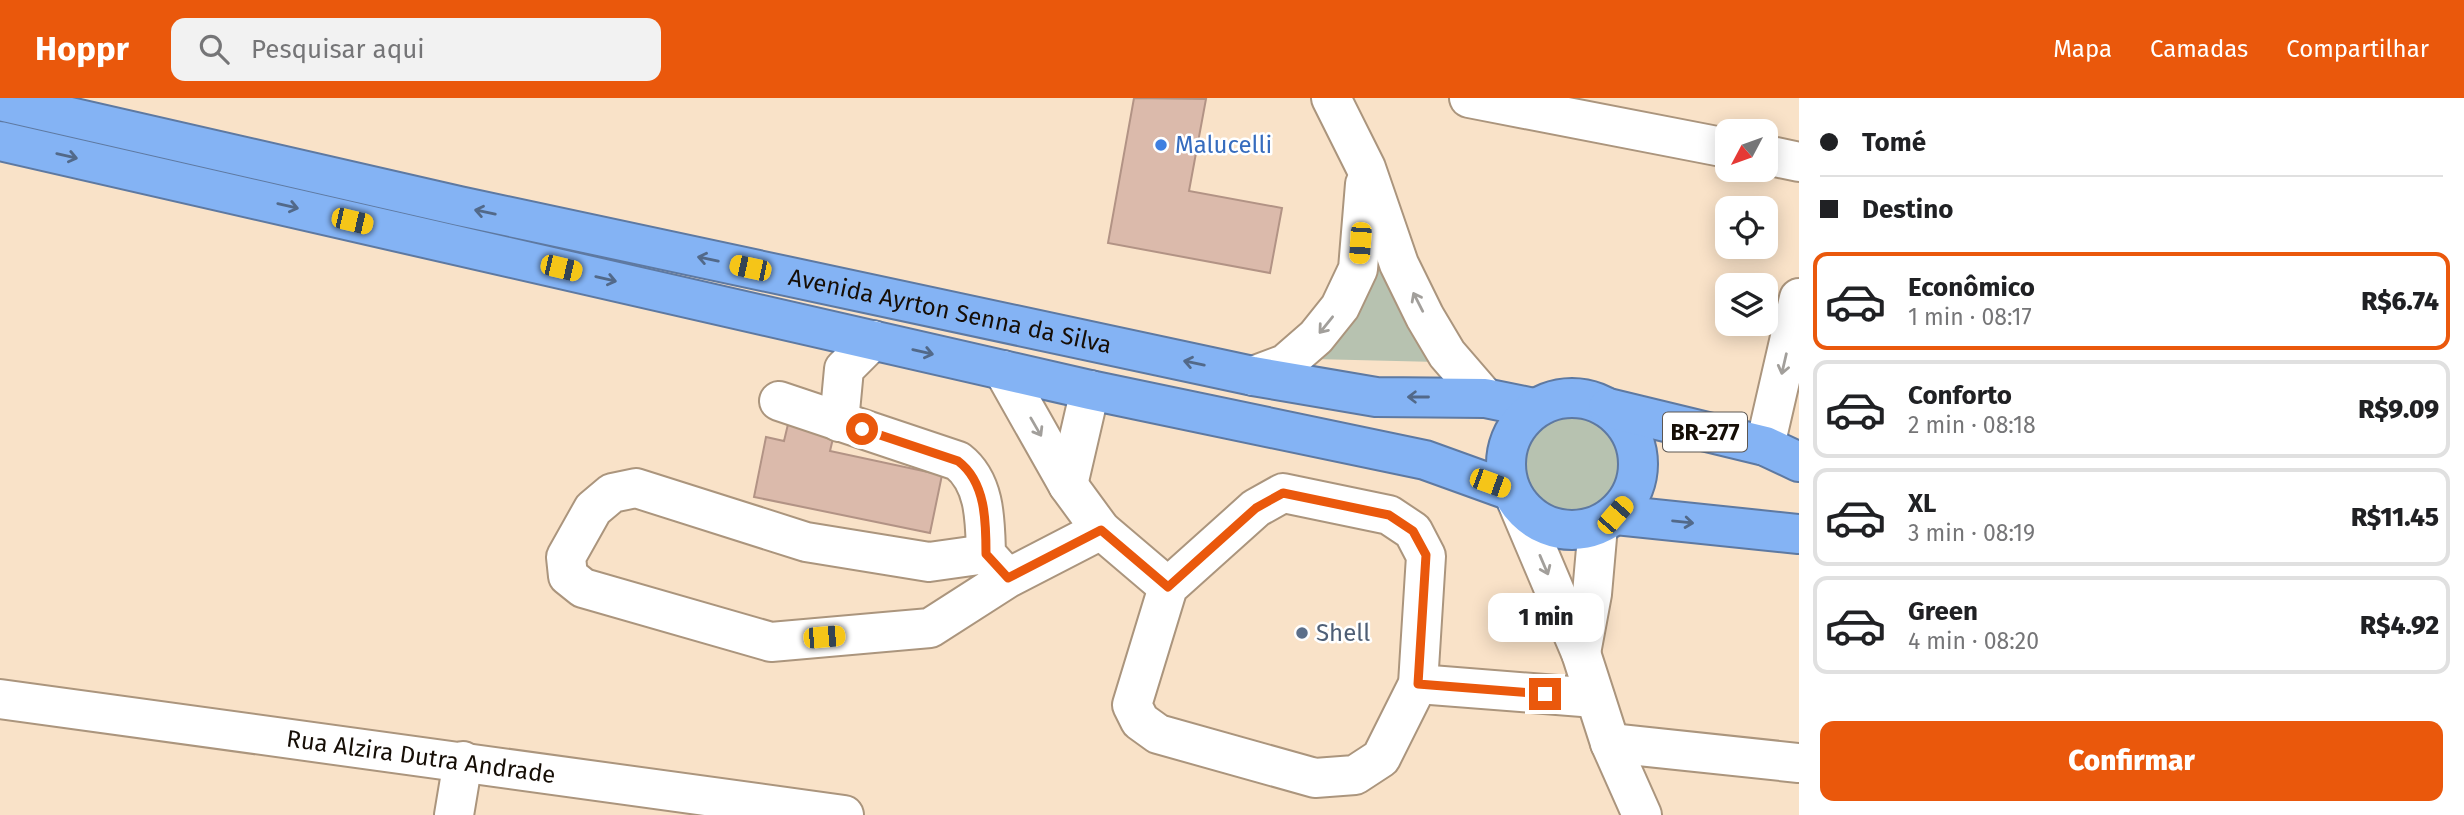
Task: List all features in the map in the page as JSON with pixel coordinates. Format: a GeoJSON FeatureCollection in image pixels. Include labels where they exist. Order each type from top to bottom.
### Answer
{"type":"FeatureCollection","features":[{"type":"Feature","properties":{"kind":"highway","name":"Avenida Ayrton Senna da Silva"},"geometry":{"type":"LineString","coordinates":[[0,101],[459,206],[1253,376],[1376,397],[1485,398],[1534,408]]}},
{"type":"Feature","properties":{"kind":"highway","name":"Avenida Ayrton Senna da Silva"},"geometry":{"type":"LineString","coordinates":[[0,141],[1090,390],[1425,460],[1514,496]]}},
{"type":"Feature","properties":{"kind":"highway"},"geometry":{"type":"LineString","coordinates":[[1607,520],[1629,499],[1637,480],[1639,460],[1625,421],[1608,408],[1590,400],[1572,397],[1553,400],[1534,408],[1519,423],[1509,442],[1505,462],[1508,483],[1514,496],[1533,518],[1553,528],[1576,531],[1607,520],[1799,534]]}},
{"type":"Feature","properties":{"kind":"highway","name":"BR-277"},"geometry":{"type":"LineString","coordinates":[[1608,408],[1782,454]]}},
{"type":"Feature","properties":{"kind":"street"},"geometry":{"type":"LineString","coordinates":[[1331,98],[1366,168],[1399,264],[1420,307],[1447,354],[1485,398]]}},
{"type":"Feature","properties":{"kind":"street"},"geometry":{"type":"LineString","coordinates":[[1469,98],[1715,146]]}},
{"type":"Feature","properties":{"kind":"street"},"geometry":{"type":"LineString","coordinates":[[1778,158],[1799,162]]}},
{"type":"Feature","properties":{"kind":"street"},"geometry":{"type":"LineString","coordinates":[[1253,376],[1285,364],[1316,337],[1340,307],[1358,269],[1366,168]]}},
{"type":"Feature","properties":{"kind":"street"},"geometry":{"type":"LineString","coordinates":[[1782,454],[1799,298]]}},
{"type":"Feature","properties":{"kind":"street"},"geometry":{"type":"LineString","coordinates":[[817,327],[844,369],[839,422]]}},
{"type":"Feature","properties":{"kind":"street"},"geometry":{"type":"LineString","coordinates":[[844,369],[873,340]]}},
{"type":"Feature","properties":{"kind":"street"},"geometry":{"type":"LineString","coordinates":[[1003,370],[1068,485],[1101,530],[1168,587]]}},
{"type":"Feature","properties":{"kind":"street"},"geometry":{"type":"LineString","coordinates":[[1068,485],[1090,390]]}},
{"type":"Feature","properties":{"kind":"street"},"geometry":{"type":"LineString","coordinates":[[779,401],[958,461],[977,482],[997,566]]}},
{"type":"Feature","properties":{"kind":"street"},"geometry":{"type":"LineString","coordinates":[[997,566],[930,628],[771,642],[583,588],[568,576],[566,557],[593,509],[612,493],[636,488],[806,542],[929,562],[997,566],[1101,530]]}},
{"type":"Feature","properties":{"kind":"street"},"geometry":{"type":"LineString","coordinates":[[1283,493],[1389,515],[1413,531],[1426,555],[1418,684],[1381,758],[1355,775],[1315,778],[1158,734],[1140,721],[1132,705],[1168,587],[1256,508],[1283,493]]}},
{"type":"Feature","properties":{"kind":"street"},"geometry":{"type":"LineString","coordinates":[[1514,496],[1581,653],[1610,743],[1642,815]]}},
{"type":"Feature","properties":{"kind":"street"},"geometry":{"type":"LineString","coordinates":[[1581,653],[1607,520]]}},
{"type":"Feature","properties":{"kind":"street"},"geometry":{"type":"LineString","coordinates":[[1418,684],[1595,698]]}},
{"type":"Feature","properties":{"kind":"street","name":"Rua Alzira Dutra Andrade"},"geometry":{"type":"LineString","coordinates":[[0,699],[844,815]]}},
{"type":"Feature","properties":{"kind":"street"},"geometry":{"type":"LineString","coordinates":[[1610,743],[1799,763]]}},
{"type":"Feature","properties":{"kind":"street"},"geometry":{"type":"LineString","coordinates":[[454,815],[463,761]]}},
{"type":"Feature","properties":{"kind":"green space"},"geometry":{"type":"Polygon","coordinates":[[[1380,241],[1438,362],[1313,359],[1380,241]]]}},
{"type":"Feature","properties":{"kind":"green space"},"geometry":{"type":"Polygon","coordinates":[[[1572,411],[1592,415],[1609,427],[1621,444],[1625,464],[1621,484],[1609,501],[1592,513],[1572,517],[1552,513],[1535,501],[1523,484],[1519,464],[1523,444],[1535,427],[1552,415],[1572,411]]]}},
{"type":"Feature","properties":{"kind":"building","name":"Malucelli"},"geometry":{"type":"Polygon","coordinates":[[[1134,98],[1206,99],[1189,191],[1282,208],[1270,273],[1108,243],[1134,98]]]}},
{"type":"Feature","properties":{"kind":"building"},"geometry":{"type":"Polygon","coordinates":[[[789,420],[835,430],[830,451],[942,475],[930,533],[754,497],[766,437],[784,441],[789,420]]]}},
{"type":"Feature","properties":{"kind":"place","name":"Malucelli"},"geometry":{"type":"Point","coordinates":[1161,145]}},
{"type":"Feature","properties":{"kind":"place","name":"Shell"},"geometry":{"type":"Point","coordinates":[1302,633]}},
{"type":"Feature","properties":{"kind":"route"},"geometry":{"type":"LineString","coordinates":[[862,429],[958,461],[968,469],[977,482],[985,522],[986,554],[1008,578],[1101,530],[1168,587],[1256,508],[1283,493],[1389,515],[1413,531],[1426,555],[1418,684],[1545,694]]}}]}
